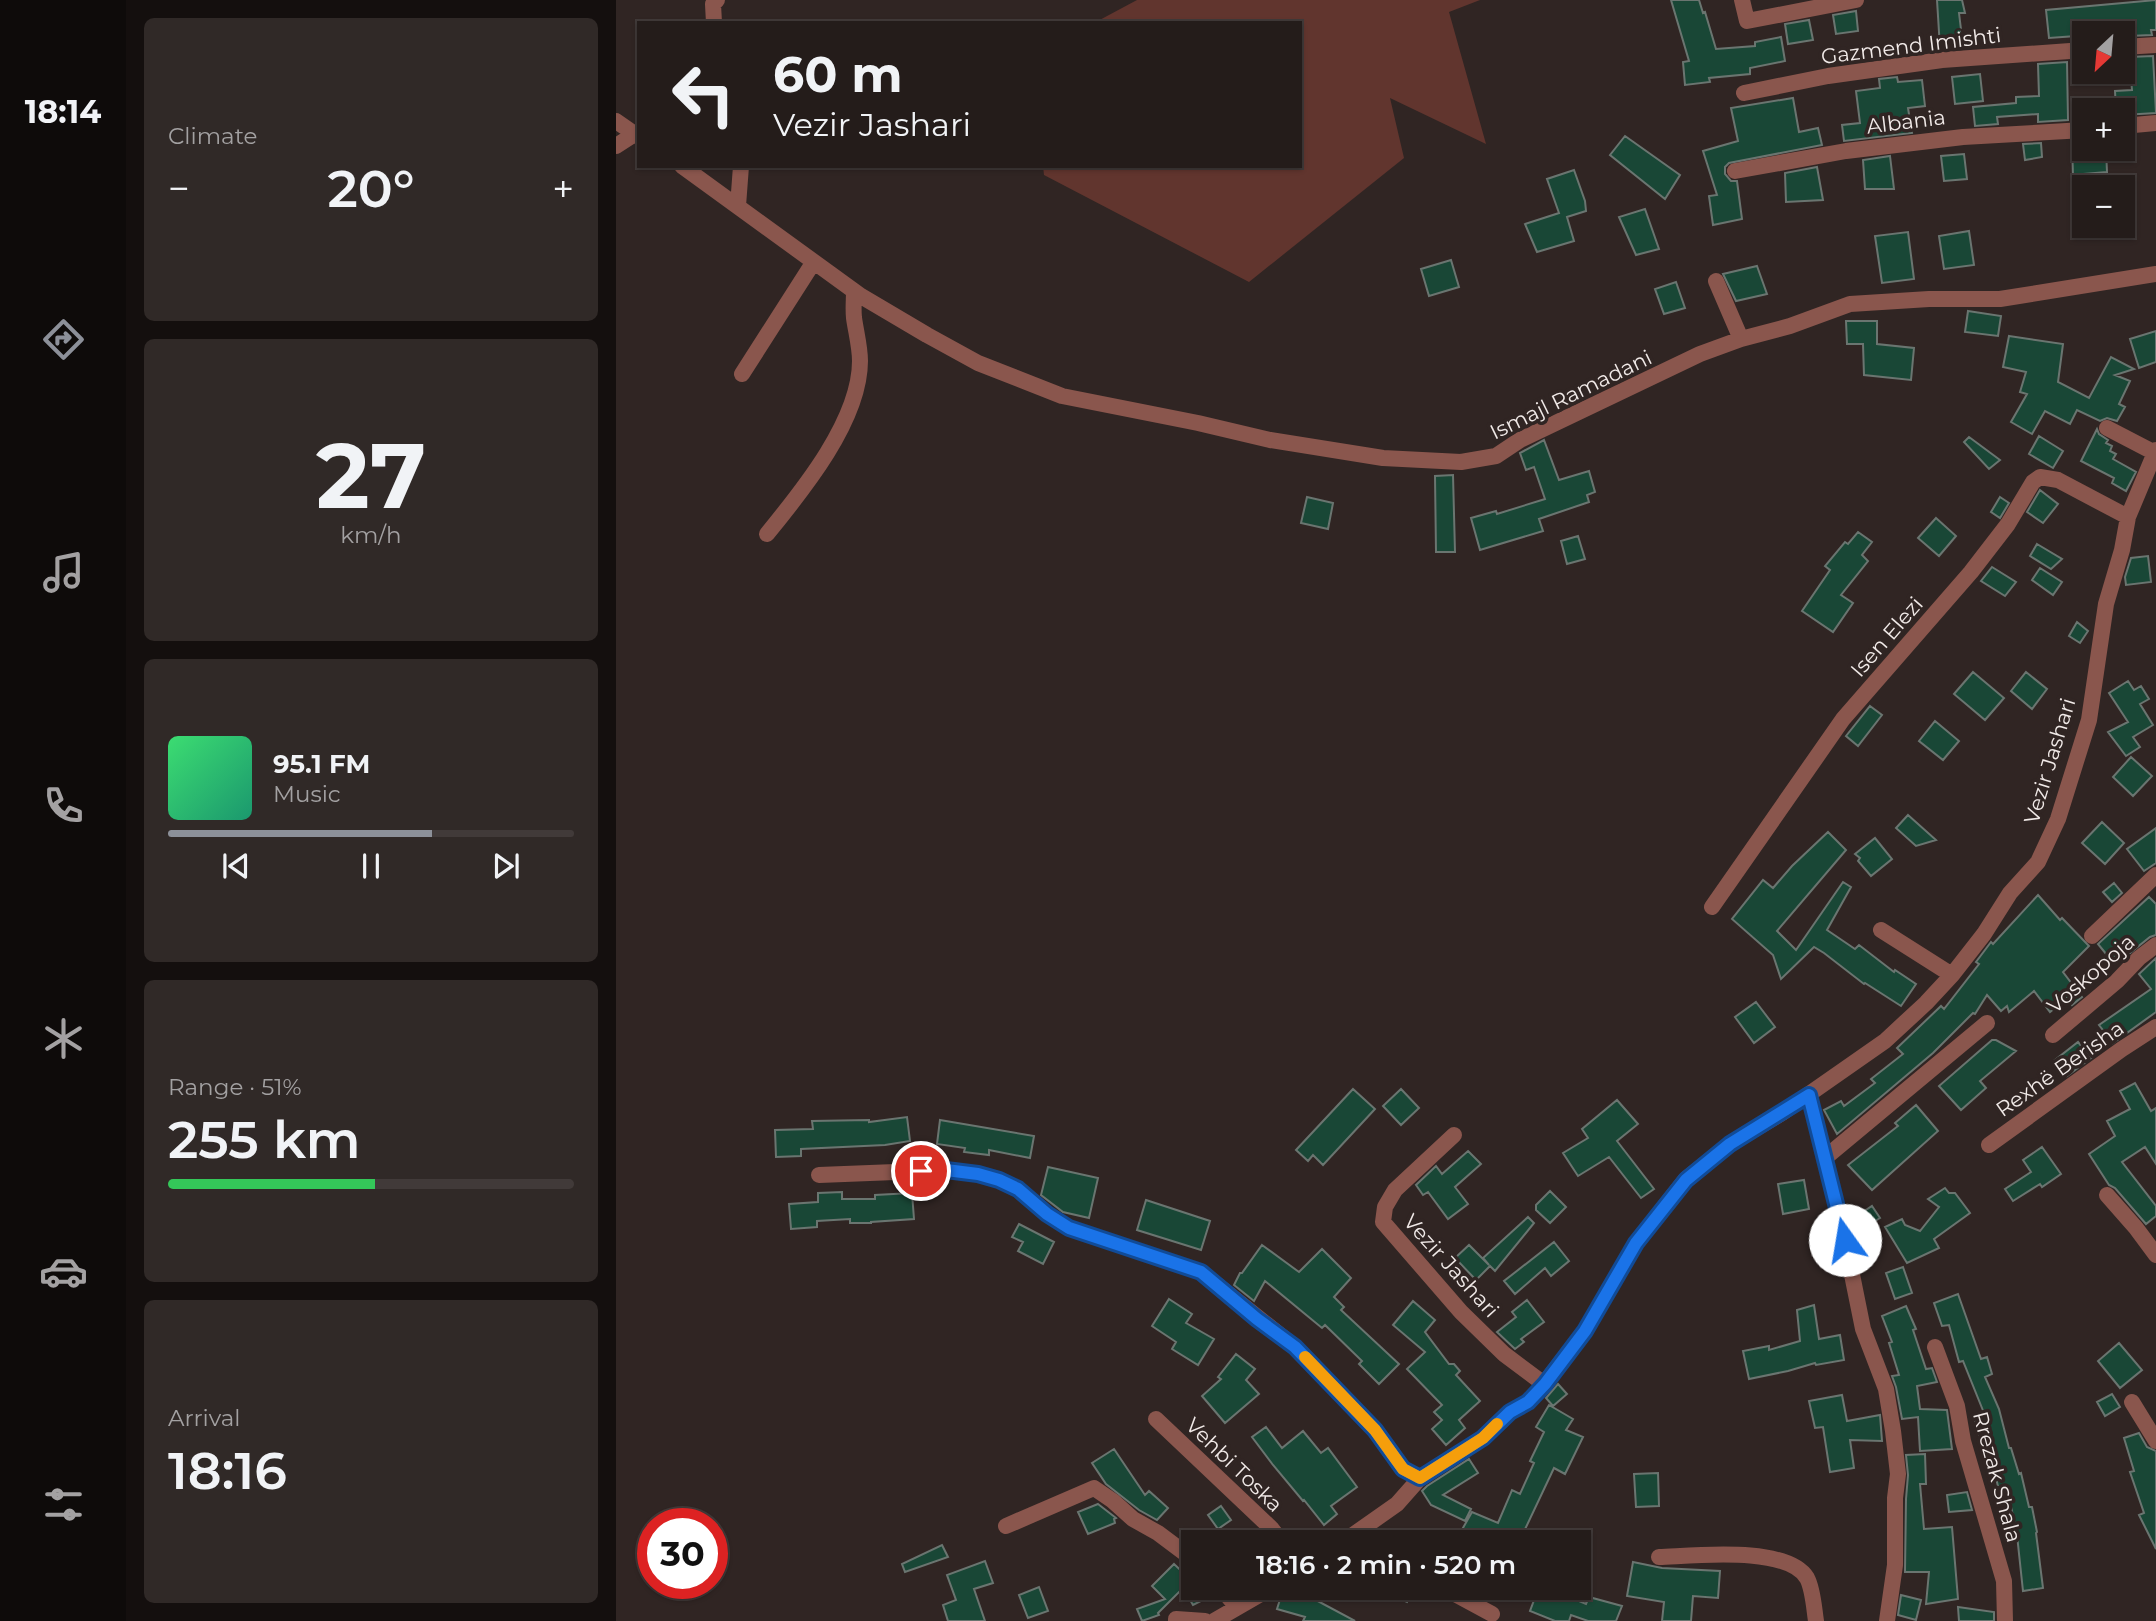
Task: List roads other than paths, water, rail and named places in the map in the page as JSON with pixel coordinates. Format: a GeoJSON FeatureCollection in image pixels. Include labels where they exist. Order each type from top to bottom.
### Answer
{"type":"FeatureCollection","features":[{"type":"Feature","properties":{"kind":"street"},"geometry":{"type":"LineString","coordinates":[[715,21],[713,4],[717,0]]}},
{"type":"Feature","properties":{"kind":"street"},"geometry":{"type":"LineString","coordinates":[[1742,0],[1747,21],[1856,0]]}},
{"type":"Feature","properties":{"kind":"street"},"geometry":{"type":"LineString","coordinates":[[2135,46],[2156,45]]}},
{"type":"Feature","properties":{"kind":"street","name":"Gazmend Imishti"},"geometry":{"type":"LineString","coordinates":[[1744,93],[1828,76],[1942,60],[2072,51]]}},
{"type":"Feature","properties":{"kind":"street"},"geometry":{"type":"LineString","coordinates":[[616,121],[636,136],[616,146]]}},
{"type":"Feature","properties":{"kind":"street"},"geometry":{"type":"LineString","coordinates":[[2135,126],[2156,123]]}},
{"type":"Feature","properties":{"kind":"street","name":"Albania"},"geometry":{"type":"LineString","coordinates":[[1735,171],[1846,151],[1963,136],[2072,131]]}},
{"type":"Feature","properties":{"kind":"street","name":"Ismajl Ramadani"},"geometry":{"type":"LineString","coordinates":[[685,168],[854,291],[978,363],[1062,397],[1198,423],[1269,440],[1383,458],[1427,462],[1461,462],[1496,456],[1520,440],[1700,354],[1850,304],[1929,299],[2000,299],[2156,274]]}},
{"type":"Feature","properties":{"kind":"street"},"geometry":{"type":"LineString","coordinates":[[738,206],[741,168]]}},
{"type":"Feature","properties":{"kind":"street"},"geometry":{"type":"LineString","coordinates":[[742,374],[813,263]]}},
{"type":"Feature","properties":{"kind":"street"},"geometry":{"type":"LineString","coordinates":[[1716,281],[1741,339]]}},
{"type":"Feature","properties":{"kind":"street"},"geometry":{"type":"LineString","coordinates":[[767,534],[800,494],[828,453],[857,385],[860,360],[854,291]]}},
{"type":"Feature","properties":{"kind":"street","name":"Vezir Jashari"},"geometry":{"type":"LineString","coordinates":[[1360,1530],[1397,1504],[1420,1478],[1483,1438],[1510,1412],[1528,1402],[1585,1331],[1636,1243],[1686,1180],[1730,1144],[1809,1095],[1885,1041],[1952,975],[1984,934],[2010,893],[2038,862],[2058,819],[2089,720],[2106,604],[2129,517],[2155,451],[2106,428]]}},
{"type":"Feature","properties":{"kind":"street","name":"Isen Elezi"},"geometry":{"type":"LineString","coordinates":[[1712,907],[1843,719],[1971,572],[2008,524],[2033,482],[2040,477],[2058,480],[2129,517]]}},
{"type":"Feature","properties":{"kind":"street"},"geometry":{"type":"LineString","coordinates":[[2092,936],[2156,875]]}},
{"type":"Feature","properties":{"kind":"street"},"geometry":{"type":"LineString","coordinates":[[1881,930],[1952,975]]}},
{"type":"Feature","properties":{"kind":"street","name":"Voskopoja"},"geometry":{"type":"LineString","coordinates":[[2053,1035],[2118,981],[2156,945]]}},
{"type":"Feature","properties":{"kind":"street"},"geometry":{"type":"LineString","coordinates":[[1826,1157],[1987,1023]]}},
{"type":"Feature","properties":{"kind":"street","name":"Rexhë Berisha"},"geometry":{"type":"LineString","coordinates":[[1989,1145],[2156,1027]]}},
{"type":"Feature","properties":{"kind":"street"},"geometry":{"type":"LineString","coordinates":[[1809,1095],[1826,1157],[1863,1329],[1886,1389],[1893,1431],[1898,1474],[1895,1498],[1895,1565],[1887,1621]]}},
{"type":"Feature","properties":{"kind":"street","name":"Vezir Jashari"},"geometry":{"type":"LineString","coordinates":[[1454,1135],[1395,1190],[1385,1206],[1383,1222],[1461,1312],[1504,1354],[1545,1384]]}},
{"type":"Feature","properties":{"kind":"street"},"geometry":{"type":"LineString","coordinates":[[819,1175],[946,1170],[978,1174],[1018,1189],[1047,1214],[1069,1228],[1201,1272],[1295,1347],[1375,1430],[1403,1469],[1420,1478]]}},
{"type":"Feature","properties":{"kind":"street"},"geometry":{"type":"LineString","coordinates":[[2108,1195],[2156,1255]]}},
{"type":"Feature","properties":{"kind":"street","name":"Rrezak Shala"},"geometry":{"type":"LineString","coordinates":[[1935,1347],[1957,1406],[1963,1441],[2004,1581],[2005,1621]]}},
{"type":"Feature","properties":{"kind":"street"},"geometry":{"type":"LineString","coordinates":[[2133,1402],[2156,1441]]}},
{"type":"Feature","properties":{"kind":"street","name":"Vehbi Toska"},"geometry":{"type":"LineString","coordinates":[[1156,1419],[1273,1530]]}},
{"type":"Feature","properties":{"kind":"street"},"geometry":{"type":"LineString","coordinates":[[1006,1527],[1094,1488],[1133,1519],[1181,1550]]}},
{"type":"Feature","properties":{"kind":"street"},"geometry":{"type":"LineString","coordinates":[[1659,1557],[1747,1554],[1790,1564],[1797,1567],[1807,1579],[1816,1621]]}},
{"type":"Feature","properties":{"kind":"street"},"geometry":{"type":"LineString","coordinates":[[1231,1600],[1237,1607]]}},
{"type":"Feature","properties":{"kind":"street"},"geometry":{"type":"LineString","coordinates":[[1214,1621],[1250,1600]]}},
{"type":"Feature","properties":{"kind":"street"},"geometry":{"type":"LineString","coordinates":[[1466,1600],[1492,1614]]}},
{"type":"Feature","properties":{"kind":"street"},"geometry":{"type":"LineString","coordinates":[[1174,1620],[1205,1621]]}}]}
